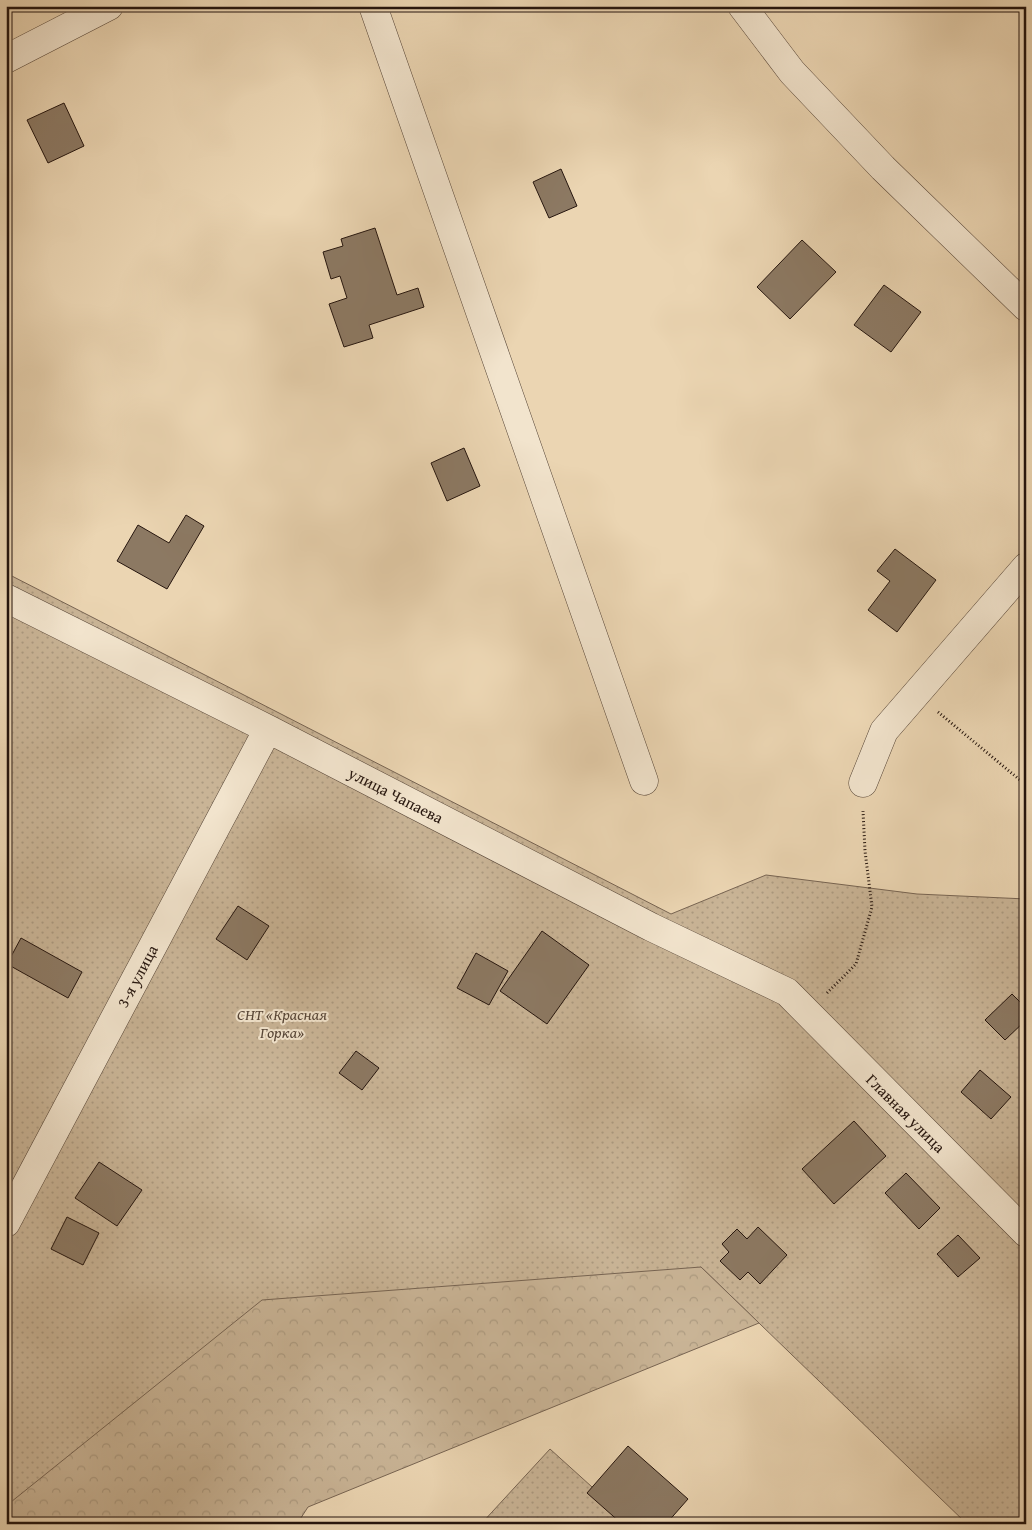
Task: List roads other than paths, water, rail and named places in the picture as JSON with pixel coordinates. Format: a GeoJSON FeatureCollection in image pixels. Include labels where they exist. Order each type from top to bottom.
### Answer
{"type":"FeatureCollection","features":[{"type":"Feature","properties":{"kind":"lane"},"geometry":{"type":"LineString","coordinates":[[6,58],[109,6]]}},
{"type":"Feature","properties":{"kind":"lane"},"geometry":{"type":"LineString","coordinates":[[373,6],[644,781]]}},
{"type":"Feature","properties":{"kind":"lane"},"geometry":{"type":"LineString","coordinates":[[742,6],[792,72],[883,168],[1026,307]]}},
{"type":"Feature","properties":{"kind":"lane"},"geometry":{"type":"LineString","coordinates":[[863,783],[884,731],[1026,567]]}},
{"type":"Feature","properties":{"kind":"lane","name":"улица Чапаева"},"geometry":{"type":"LineString","coordinates":[[7,599],[268,729],[651,927],[787,992]]}},
{"type":"Feature","properties":{"kind":"lane","name":"3-я улица"},"geometry":{"type":"LineString","coordinates":[[6,1223],[268,729]]}},
{"type":"Feature","properties":{"kind":"lane","name":"Главная улица"},"geometry":{"type":"LineString","coordinates":[[787,992],[1026,1233]]}},
{"type":"Feature","properties":{"kind":"park label","name":"СНТ «Красная Горка»"},"geometry":{"type":"Point","coordinates":[282,1023]}}]}
